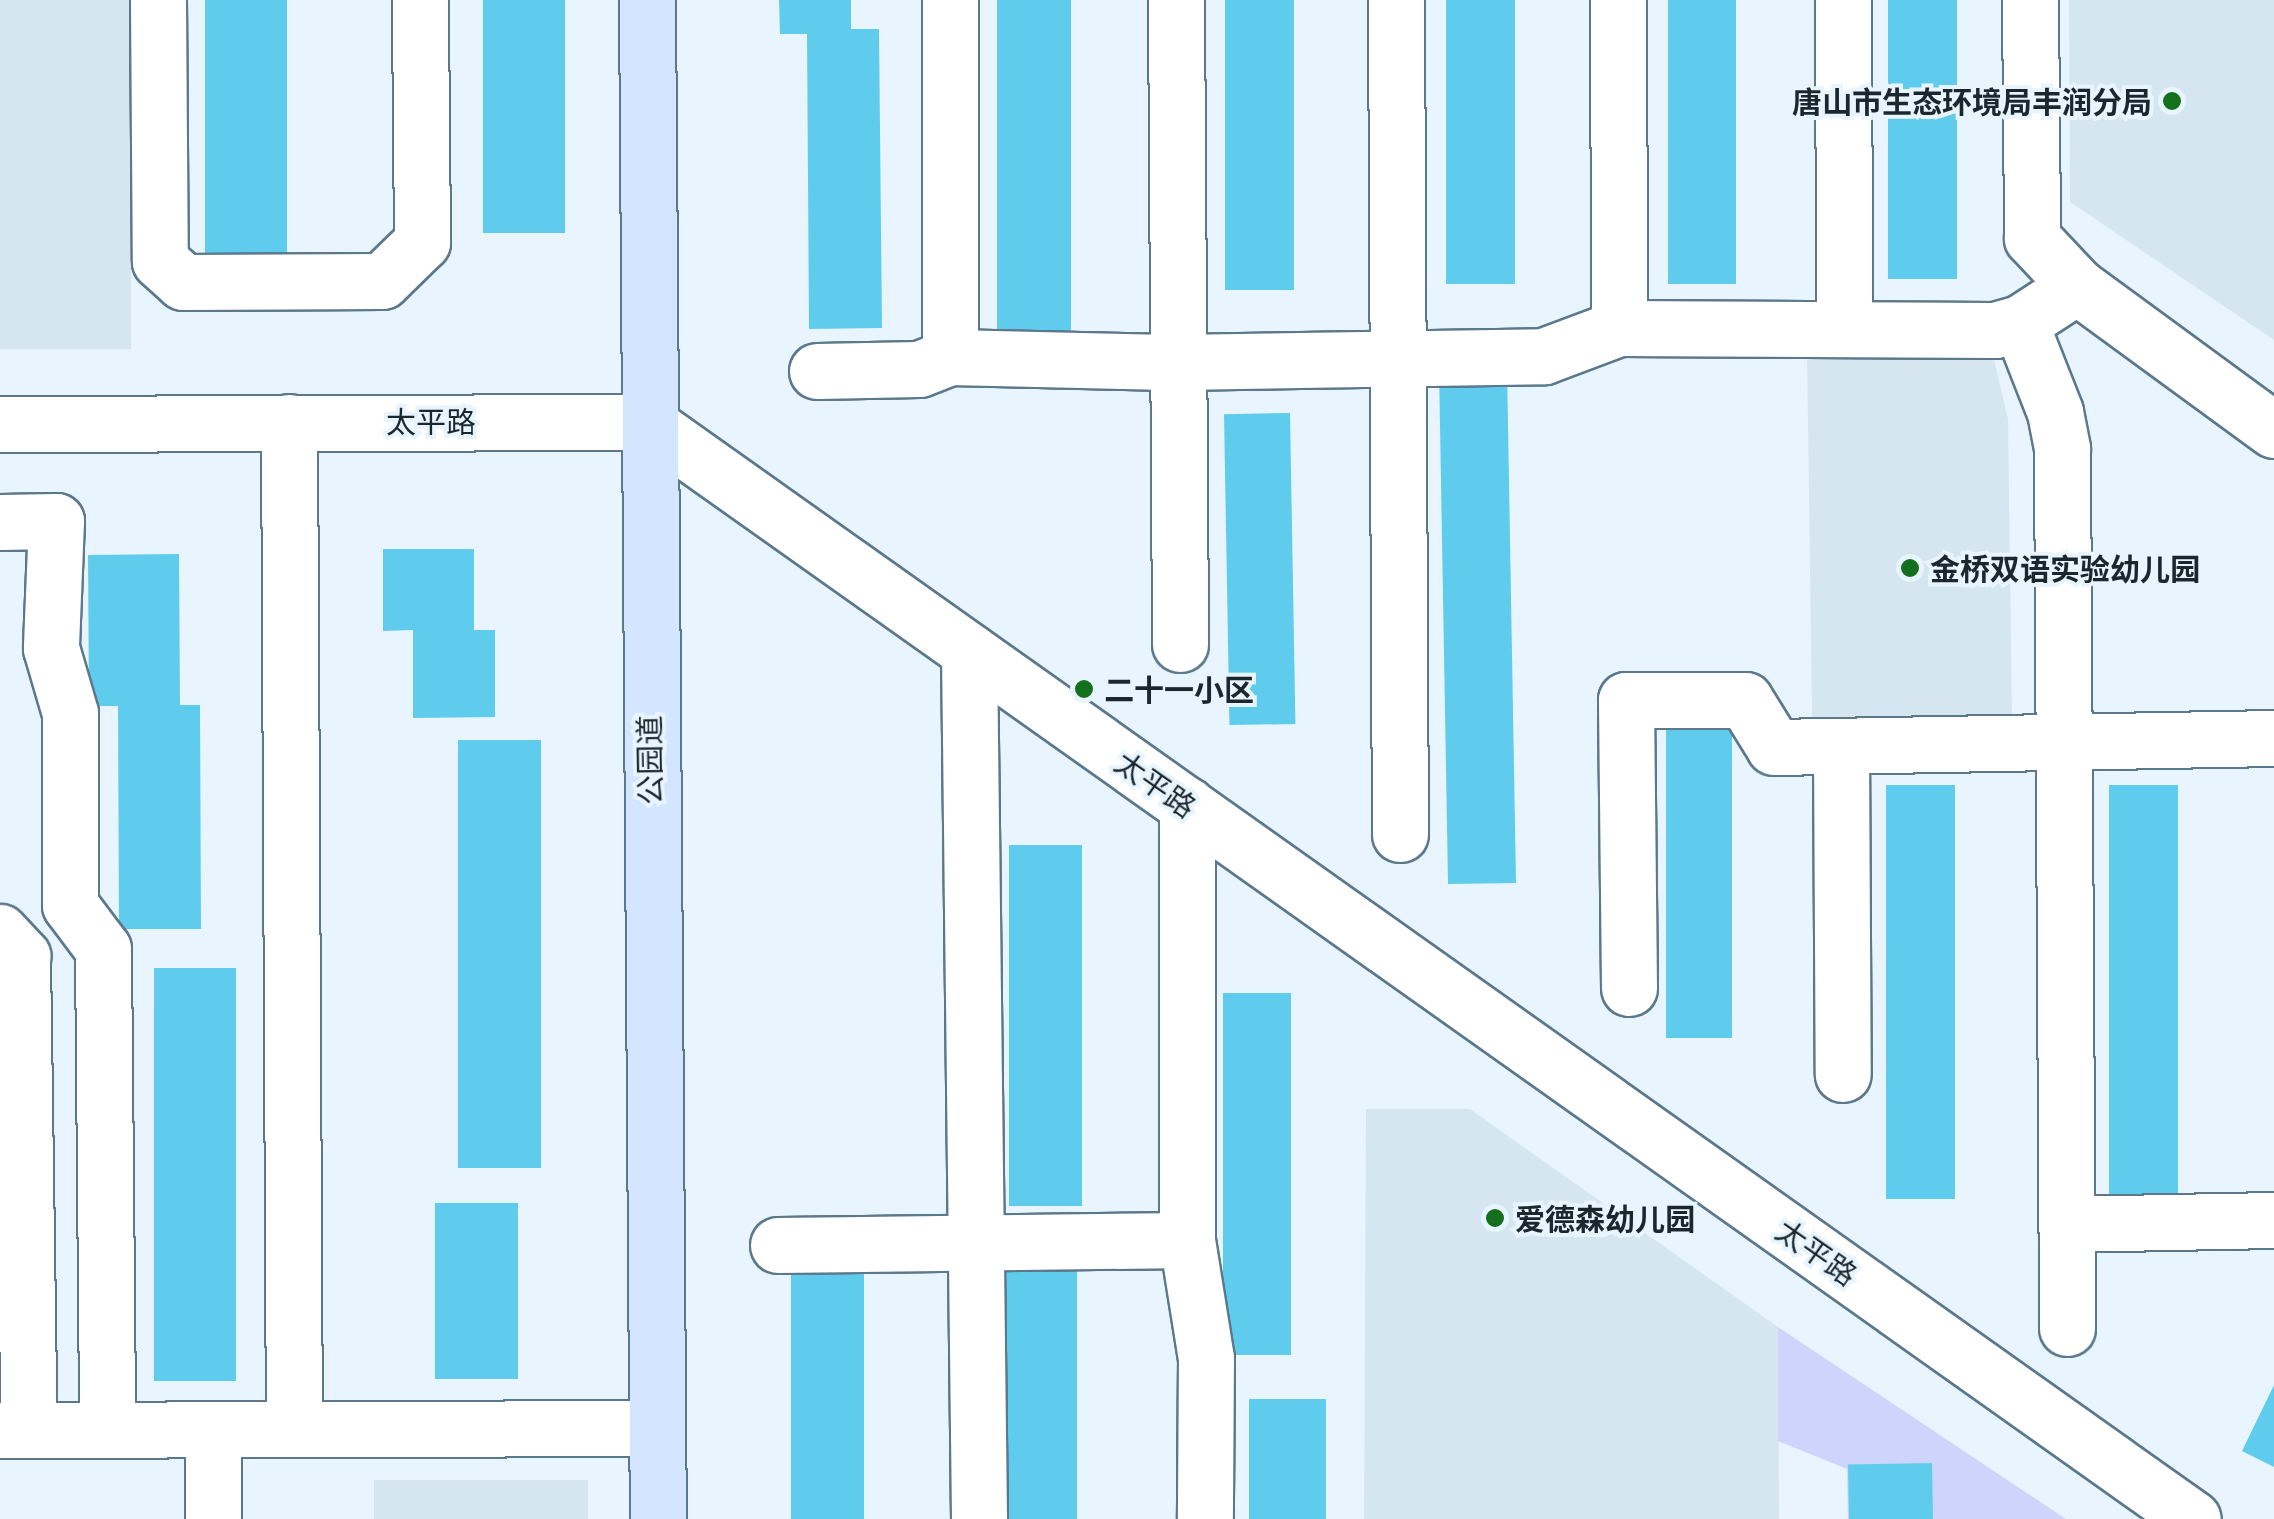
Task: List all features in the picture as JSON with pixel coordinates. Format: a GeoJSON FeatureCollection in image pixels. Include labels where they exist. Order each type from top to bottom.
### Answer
{"type":"FeatureCollection","features":[{"type":"Feature","properties":{"kind":"main road","name":"公园道"},"geometry":{"type":"LineString","coordinates":[[647,0],[646,422],[658,1519]]}},
{"type":"Feature","properties":{"kind":"street"},"geometry":{"type":"LineString","coordinates":[[158,0],[160,262],[183,282],[382,281],[422,242],[420,0]]}},
{"type":"Feature","properties":{"kind":"street"},"geometry":{"type":"LineString","coordinates":[[950,0],[950,356]]}},
{"type":"Feature","properties":{"kind":"street"},"geometry":{"type":"LineString","coordinates":[[1176,0],[1180,644]]}},
{"type":"Feature","properties":{"kind":"street"},"geometry":{"type":"LineString","coordinates":[[1396,0],[1400,834]]}},
{"type":"Feature","properties":{"kind":"street"},"geometry":{"type":"LineString","coordinates":[[1618,0],[1619,328]]}},
{"type":"Feature","properties":{"kind":"street"},"geometry":{"type":"LineString","coordinates":[[1843,0],[1844,328]]}},
{"type":"Feature","properties":{"kind":"street"},"geometry":{"type":"LineString","coordinates":[[2030,0],[2032,238],[2077,286],[2274,430]]}},
{"type":"Feature","properties":{"kind":"street"},"geometry":{"type":"LineString","coordinates":[[817,371],[919,369],[950,356],[1178,362],[1544,356],[1619,328],[1995,330],[2020,323],[2077,286]]}},
{"type":"Feature","properties":{"kind":"street"},"geometry":{"type":"LineString","coordinates":[[2020,323],[2055,412],[2062,449],[2067,1328]]}},
{"type":"Feature","properties":{"kind":"street"},"geometry":{"type":"LineString","coordinates":[[290,422],[294,1429]]}},
{"type":"Feature","properties":{"kind":"street","name":"太平路"},"geometry":{"type":"LineString","coordinates":[[0,424],[646,422],[2190,1518]]}},
{"type":"Feature","properties":{"kind":"street"},"geometry":{"type":"LineString","coordinates":[[0,522],[56,521],[51,648],[70,713],[70,905],[103,949],[108,1430]]}},
{"type":"Feature","properties":{"kind":"street"},"geometry":{"type":"LineString","coordinates":[[969,651],[979,1519]]}},
{"type":"Feature","properties":{"kind":"street"},"geometry":{"type":"LineString","coordinates":[[1629,988],[1626,700],[1745,700],[1774,747],[2274,738]]}},
{"type":"Feature","properties":{"kind":"street"},"geometry":{"type":"LineString","coordinates":[[1841,746],[1843,1074]]}},
{"type":"Feature","properties":{"kind":"street"},"geometry":{"type":"LineString","coordinates":[[1187,806],[1187,1240],[1206,1358],[1206,1519]]}},
{"type":"Feature","properties":{"kind":"street"},"geometry":{"type":"LineString","coordinates":[[70,905],[11,944],[14,1430],[656,1428]]}},
{"type":"Feature","properties":{"kind":"street"},"geometry":{"type":"LineString","coordinates":[[2066,1224],[2274,1220]]}},
{"type":"Feature","properties":{"kind":"street"},"geometry":{"type":"LineString","coordinates":[[778,1244],[1187,1240]]}},
{"type":"Feature","properties":{"kind":"street"},"geometry":{"type":"LineString","coordinates":[[213,1430],[213,1519]]}},
{"type":"Feature","properties":{"kind":"shaded area"},"geometry":{"type":"Polygon","coordinates":[[[0,0],[131,0],[131,349],[0,349],[0,0]]]}},
{"type":"Feature","properties":{"kind":"shaded area","name":"唐山市生态环境局丰润分局"},"geometry":{"type":"Polygon","coordinates":[[[2069,0],[2274,0],[2274,340],[2070,202],[2069,0]]]}},
{"type":"Feature","properties":{"kind":"shaded area","name":"金桥双语实验幼儿园"},"geometry":{"type":"Polygon","coordinates":[[[1807,350],[1992,351],[2008,419],[2012,717],[1812,718],[1807,350]]]}},
{"type":"Feature","properties":{"kind":"shaded area","name":"爱德森幼儿园"},"geometry":{"type":"Polygon","coordinates":[[[1366,1109],[1470,1109],[1778,1327],[1779,1519],[1364,1519],[1366,1109]]]}},
{"type":"Feature","properties":{"kind":"shaded area"},"geometry":{"type":"Polygon","coordinates":[[[1778,1327],[2066,1519],[1848,1519],[1847,1469],[1778,1441],[1778,1327]]]}},
{"type":"Feature","properties":{"kind":"shaded area"},"geometry":{"type":"Polygon","coordinates":[[[374,1480],[588,1480],[588,1519],[374,1519],[374,1480]]]}},
{"type":"Feature","properties":{"kind":"building"},"geometry":{"type":"Polygon","coordinates":[[[205,0],[287,0],[287,253],[205,253],[205,0]]]}},
{"type":"Feature","properties":{"kind":"building"},"geometry":{"type":"Polygon","coordinates":[[[483,0],[565,0],[565,233],[483,233],[483,0]]]}},
{"type":"Feature","properties":{"kind":"building"},"geometry":{"type":"Polygon","coordinates":[[[779,0],[851,0],[851,29],[879,29],[882,328],[809,329],[807,34],[780,34],[779,0]]]}},
{"type":"Feature","properties":{"kind":"building"},"geometry":{"type":"Polygon","coordinates":[[[997,0],[1071,0],[1071,333],[997,333],[997,0]]]}},
{"type":"Feature","properties":{"kind":"building"},"geometry":{"type":"Polygon","coordinates":[[[1225,0],[1294,0],[1294,290],[1225,290],[1225,0]]]}},
{"type":"Feature","properties":{"kind":"building"},"geometry":{"type":"Polygon","coordinates":[[[1446,0],[1515,0],[1515,284],[1446,284],[1446,0]]]}},
{"type":"Feature","properties":{"kind":"building"},"geometry":{"type":"Polygon","coordinates":[[[1668,0],[1736,0],[1736,284],[1668,284],[1668,0]]]}},
{"type":"Feature","properties":{"kind":"building"},"geometry":{"type":"Polygon","coordinates":[[[1888,0],[1957,0],[1957,279],[1888,279],[1888,0]]]}},
{"type":"Feature","properties":{"kind":"building"},"geometry":{"type":"Polygon","coordinates":[[[1507,367],[1516,883],[1448,884],[1439,368],[1507,367]]]}},
{"type":"Feature","properties":{"kind":"building"},"geometry":{"type":"Polygon","coordinates":[[[1290,413],[1295,724],[1229,725],[1224,414],[1290,413]]]}},
{"type":"Feature","properties":{"kind":"building"},"geometry":{"type":"Polygon","coordinates":[[[383,549],[474,549],[474,630],[495,630],[495,717],[413,718],[413,630],[383,631],[383,549]]]}},
{"type":"Feature","properties":{"kind":"building"},"geometry":{"type":"Polygon","coordinates":[[[179,554],[180,705],[200,705],[201,929],[119,929],[118,706],[89,706],[88,555],[179,554]]]}},
{"type":"Feature","properties":{"kind":"building"},"geometry":{"type":"Polygon","coordinates":[[[1666,728],[1732,728],[1732,1038],[1666,1038],[1666,728]]]}},
{"type":"Feature","properties":{"kind":"building"},"geometry":{"type":"Polygon","coordinates":[[[458,740],[541,740],[541,1168],[458,1168],[458,740]]]}},
{"type":"Feature","properties":{"kind":"building"},"geometry":{"type":"Polygon","coordinates":[[[1886,785],[1955,785],[1955,1199],[1886,1199],[1886,785]]]}},
{"type":"Feature","properties":{"kind":"building"},"geometry":{"type":"Polygon","coordinates":[[[2109,785],[2178,785],[2178,1198],[2109,1198],[2109,785]]]}},
{"type":"Feature","properties":{"kind":"building"},"geometry":{"type":"Polygon","coordinates":[[[1009,845],[1082,845],[1082,1206],[1009,1206],[1009,845]]]}},
{"type":"Feature","properties":{"kind":"building"},"geometry":{"type":"Polygon","coordinates":[[[154,968],[236,968],[236,1381],[154,1381],[154,968]]]}},
{"type":"Feature","properties":{"kind":"building"},"geometry":{"type":"Polygon","coordinates":[[[1223,993],[1291,993],[1291,1355],[1223,1355],[1223,993]]]}},
{"type":"Feature","properties":{"kind":"building"},"geometry":{"type":"Polygon","coordinates":[[[435,1203],[518,1203],[518,1379],[435,1379],[435,1203]]]}},
{"type":"Feature","properties":{"kind":"building"},"geometry":{"type":"Polygon","coordinates":[[[1003,1257],[1077,1257],[1077,1519],[1003,1519],[1003,1257]]]}},
{"type":"Feature","properties":{"kind":"building"},"geometry":{"type":"Polygon","coordinates":[[[791,1260],[864,1260],[864,1519],[791,1519],[791,1260]]]}},
{"type":"Feature","properties":{"kind":"building"},"geometry":{"type":"Polygon","coordinates":[[[2274,1385],[2274,1467],[2242,1451],[2274,1385]]]}},
{"type":"Feature","properties":{"kind":"building"},"geometry":{"type":"Polygon","coordinates":[[[1249,1399],[1326,1399],[1326,1519],[1249,1519],[1249,1399]]]}},
{"type":"Feature","properties":{"kind":"building"},"geometry":{"type":"Polygon","coordinates":[[[1932,1463],[1933,1519],[1849,1519],[1848,1464],[1932,1463]]]}},
{"type":"Feature","properties":{"kind":"place","name":"唐山市生态环境局丰润分局"},"geometry":{"type":"Point","coordinates":[2172,101]}},
{"type":"Feature","properties":{"kind":"place","name":"金桥双语实验幼儿园"},"geometry":{"type":"Point","coordinates":[1910,568]}},
{"type":"Feature","properties":{"kind":"place","name":"二十一小区"},"geometry":{"type":"Point","coordinates":[1084,689]}},
{"type":"Feature","properties":{"kind":"place","name":"爱德森幼儿园"},"geometry":{"type":"Point","coordinates":[1495,1218]}}]}
